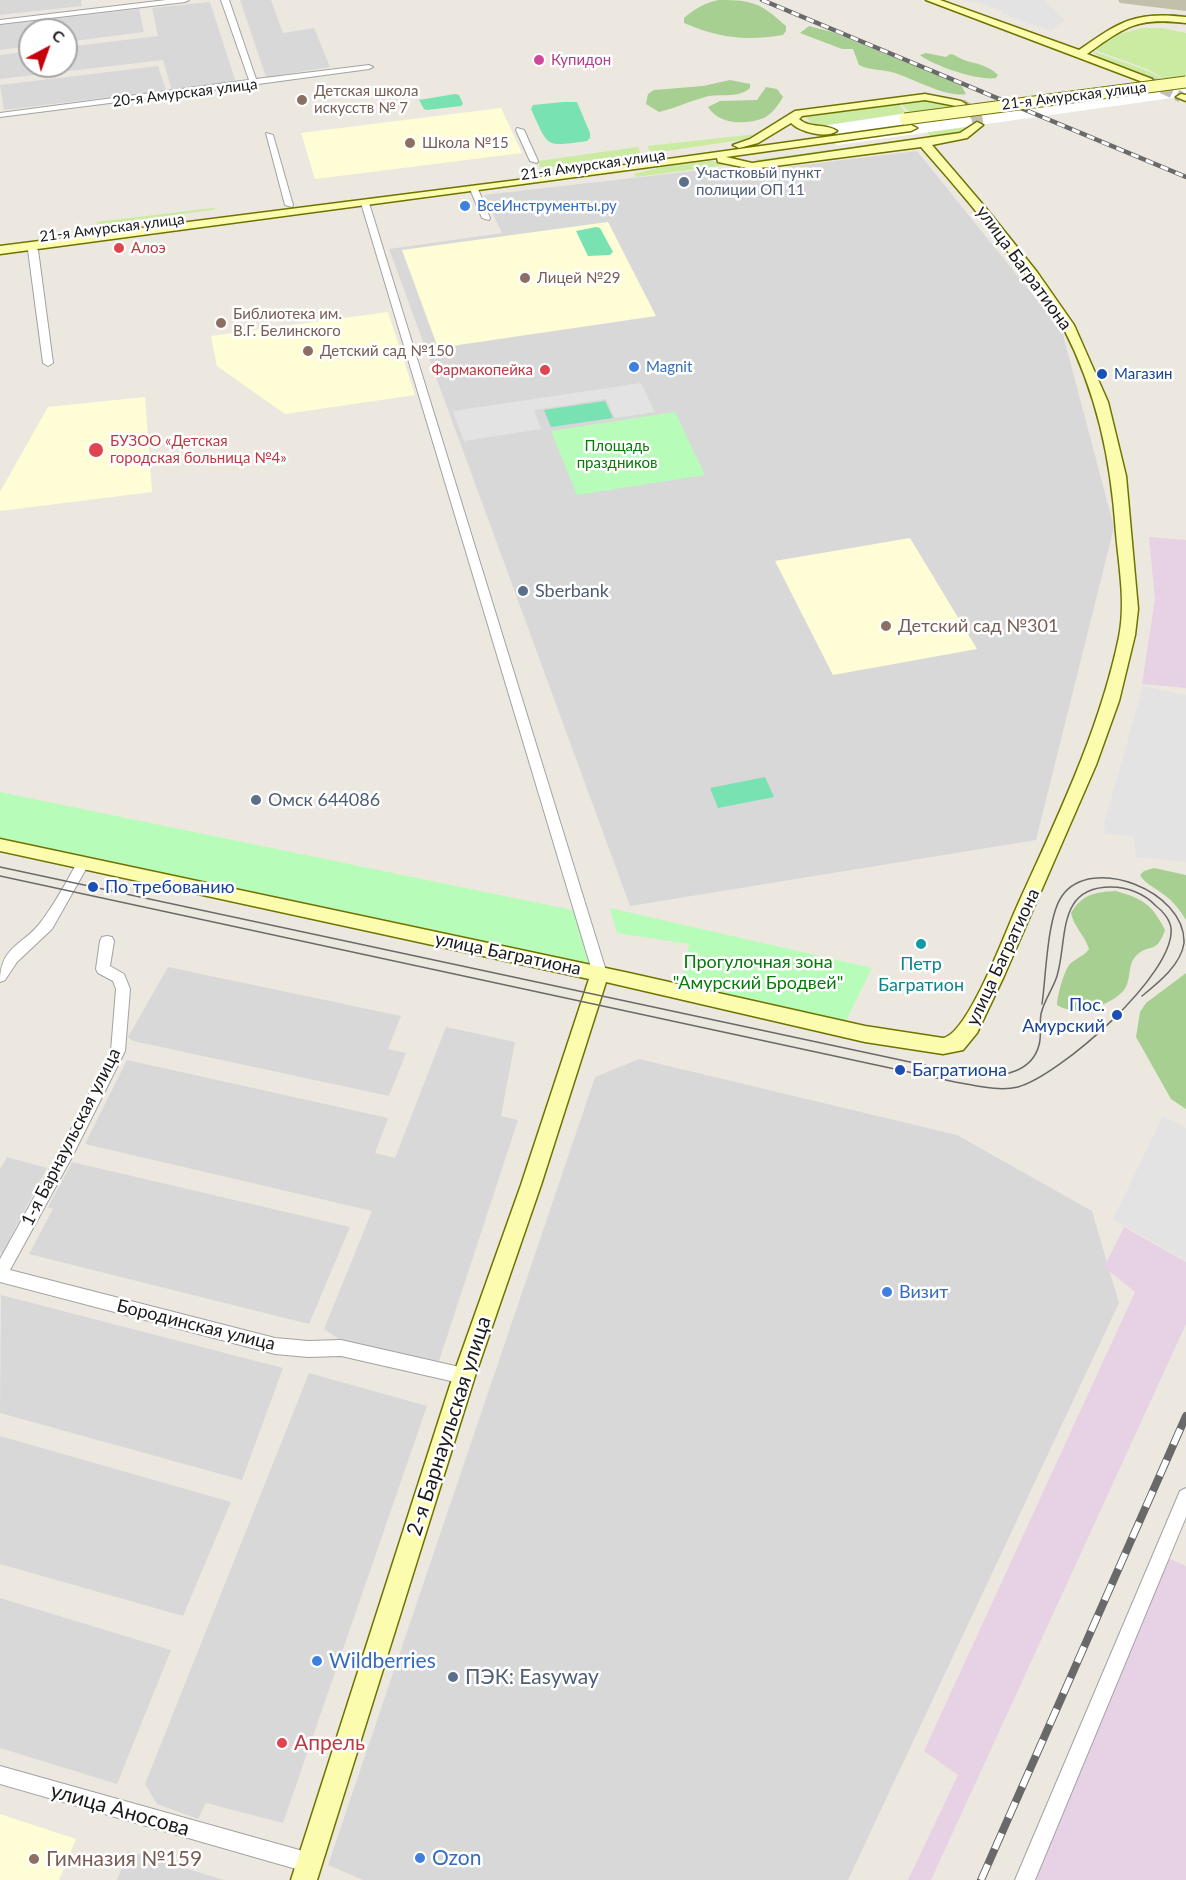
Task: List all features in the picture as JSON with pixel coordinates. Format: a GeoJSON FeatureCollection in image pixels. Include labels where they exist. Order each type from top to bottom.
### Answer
{"type":"FeatureCollection","features":[{"type":"Feature","properties":{"kind":"street"},"geometry":{"type":"LineString","coordinates":[[0,22],[185,0]]}},
{"type":"Feature","properties":{"kind":"street"},"geometry":{"type":"LineString","coordinates":[[225,0],[254,84]]}},
{"type":"Feature","properties":{"kind":"street"},"geometry":{"type":"LineString","coordinates":[[931,0],[1148,81]]}},
{"type":"Feature","properties":{"kind":"street"},"geometry":{"type":"LineString","coordinates":[[1080,54],[1124,23],[1140,18],[1163,17],[1186,20]]}},
{"type":"Feature","properties":{"kind":"street"},"geometry":{"type":"LineString","coordinates":[[1109,35],[1139,26],[1163,26],[1186,30]]}},
{"type":"Feature","properties":{"kind":"street","name":"20-я Амурская улица"},"geometry":{"type":"LineString","coordinates":[[0,115],[254,84],[369,67]]}},
{"type":"Feature","properties":{"kind":"street","name":"21-я Амурская улица"},"geometry":{"type":"LineString","coordinates":[[0,250],[289,205],[474,189],[755,151],[908,123],[1186,82]]}},
{"type":"Feature","properties":{"kind":"street","name":"21-я Амурская улица"},"geometry":{"type":"LineString","coordinates":[[0,242],[33,245],[740,145],[831,130],[1184,95]]}},
{"type":"Feature","properties":{"kind":"street"},"geometry":{"type":"LineString","coordinates":[[740,145],[754,141],[799,113],[925,97],[940,98],[961,104]]}},
{"type":"Feature","properties":{"kind":"street"},"geometry":{"type":"LineString","coordinates":[[799,113],[793,119],[799,125],[814,130],[831,130]]}},
{"type":"Feature","properties":{"kind":"street"},"geometry":{"type":"LineString","coordinates":[[711,157],[752,166],[963,136],[977,124]]}},
{"type":"Feature","properties":{"kind":"street"},"geometry":{"type":"LineString","coordinates":[[520,130],[534,160]]}},
{"type":"Feature","properties":{"kind":"street"},"geometry":{"type":"LineString","coordinates":[[269,135],[289,205]]}},
{"type":"Feature","properties":{"kind":"street","name":"улица Багратиона"},"geometry":{"type":"LineString","coordinates":[[0,845],[600,974],[866,1034],[943,1046],[956,1044],[965,1037],[974,1020],[1088,765],[1111,701],[1127,635],[1130,609],[1119,476],[1102,406],[1085,361],[1059,310],[981,209],[924,143]]}},
{"type":"Feature","properties":{"kind":"street"},"geometry":{"type":"LineString","coordinates":[[752,166],[747,159],[755,151]]}},
{"type":"Feature","properties":{"kind":"street"},"geometry":{"type":"LineString","coordinates":[[474,189],[486,218]]}},
{"type":"Feature","properties":{"kind":"street"},"geometry":{"type":"LineString","coordinates":[[363,199],[600,974]]}},
{"type":"Feature","properties":{"kind":"street"},"geometry":{"type":"LineString","coordinates":[[33,245],[48,363]]}},
{"type":"Feature","properties":{"kind":"street"},"geometry":{"type":"LineString","coordinates":[[0,976],[12,958],[47,925],[84,862]]}},
{"type":"Feature","properties":{"kind":"street","name":"1-я Барнаульская улица"},"geometry":{"type":"LineString","coordinates":[[0,1274],[67,1152],[118,1051],[123,989],[119,978],[103,969],[107,941]]}},
{"type":"Feature","properties":{"kind":"street","name":"2-я Барнаульская улица"},"geometry":{"type":"LineString","coordinates":[[307,1871],[464,1376],[531,1185],[600,974]]}},
{"type":"Feature","properties":{"kind":"street","name":"Бородинская улица"},"geometry":{"type":"LineString","coordinates":[[0,1274],[274,1346],[341,1348],[464,1376]]}},
{"type":"Feature","properties":{"kind":"street"},"geometry":{"type":"LineString","coordinates":[[1025,1880],[1186,1497]]}},
{"type":"Feature","properties":{"kind":"street","name":"улица Аносова"},"geometry":{"type":"LineString","coordinates":[[0,1775],[307,1871]]}},
{"type":"Feature","properties":{"kind":"shaded area"},"geometry":{"type":"Polygon","coordinates":[[[0,0],[81,0],[82,6],[0,15],[0,0]]]}},
{"type":"Feature","properties":{"kind":"shaded area"},"geometry":{"type":"Polygon","coordinates":[[[240,0],[271,0],[283,33],[314,28],[330,67],[266,77],[240,0]]]}},
{"type":"Feature","properties":{"kind":"shaded area"},"geometry":{"type":"Polygon","coordinates":[[[964,0],[1044,0],[1065,20],[1051,31],[975,1],[972,3],[964,0]]]}},
{"type":"Feature","properties":{"kind":"shaded area"},"geometry":{"type":"Polygon","coordinates":[[[1118,0],[1186,0],[1186,11],[1120,3],[1118,0]]]}},
{"type":"Feature","properties":{"kind":"shaded area"},"geometry":{"type":"Polygon","coordinates":[[[210,2],[236,83],[172,91],[163,60],[78,70],[78,46],[158,36],[152,8],[210,2]]]}},
{"type":"Feature","properties":{"kind":"shaded area"},"geometry":{"type":"Polygon","coordinates":[[[139,9],[144,32],[78,40],[78,18],[61,18],[139,9]]]}},
{"type":"Feature","properties":{"kind":"shaded area"},"geometry":{"type":"Polygon","coordinates":[[[18,23],[18,48],[0,50],[0,25],[18,23]]]}},
{"type":"Feature","properties":{"kind":"shaded area"},"geometry":{"type":"Polygon","coordinates":[[[18,53],[18,77],[0,79],[0,55],[18,53]]]}},
{"type":"Feature","properties":{"kind":"shaded area"},"geometry":{"type":"Polygon","coordinates":[[[158,66],[166,90],[4,110],[0,85],[78,78],[78,76],[158,66]]]}},
{"type":"Feature","properties":{"kind":"shaded area","name":"Школа №15"},"geometry":{"type":"Polygon","coordinates":[[[501,108],[522,153],[315,179],[301,133],[501,108]]]}},
{"type":"Feature","properties":{"kind":"shaded area"},"geometry":{"type":"Polygon","coordinates":[[[917,151],[1062,331],[1114,527],[1036,840],[630,906],[389,249],[502,233],[484,195],[737,166],[762,170],[917,151]]]}},
{"type":"Feature","properties":{"kind":"shaded area","name":"Лицей №29"},"geometry":{"type":"Polygon","coordinates":[[[608,222],[656,316],[438,348],[402,250],[608,222]]]}},
{"type":"Feature","properties":{"kind":"shaded area","name":"Детский сад №150"},"geometry":{"type":"Polygon","coordinates":[[[388,312],[415,395],[285,414],[217,366],[211,336],[388,312]]]}},
{"type":"Feature","properties":{"kind":"shaded area"},"geometry":{"type":"Polygon","coordinates":[[[641,383],[655,412],[615,418],[606,399],[534,410],[541,429],[464,441],[453,411],[641,383]]]}},
{"type":"Feature","properties":{"kind":"shaded area"},"geometry":{"type":"Polygon","coordinates":[[[145,397],[152,492],[0,511],[0,492],[48,407],[145,397]]]}},
{"type":"Feature","properties":{"kind":"shaded area"},"geometry":{"type":"Polygon","coordinates":[[[1149,537],[1186,540],[1186,688],[1142,684],[1155,599],[1149,537]]]}},
{"type":"Feature","properties":{"kind":"shaded area","name":"Детский сад №301"},"geometry":{"type":"Polygon","coordinates":[[[910,538],[977,649],[833,675],[775,561],[910,538]]]}},
{"type":"Feature","properties":{"kind":"shaded area"},"geometry":{"type":"Polygon","coordinates":[[[1143,686],[1186,695],[1186,862],[1136,857],[1133,836],[1105,834],[1104,824],[1143,686]]]}},
{"type":"Feature","properties":{"kind":"shaded area"},"geometry":{"type":"Polygon","coordinates":[[[168,967],[401,1016],[388,1049],[406,1053],[389,1096],[133,1041],[128,1037],[168,967]]]}},
{"type":"Feature","properties":{"kind":"shaded area"},"geometry":{"type":"Polygon","coordinates":[[[446,1027],[515,1042],[501,1116],[518,1120],[439,1361],[346,1344],[324,1329],[372,1211],[85,1144],[127,1060],[388,1118],[375,1153],[395,1158],[446,1027]]]}},
{"type":"Feature","properties":{"kind":"shaded area"},"geometry":{"type":"Polygon","coordinates":[[[639,1059],[957,1135],[1092,1211],[1119,1303],[848,1880],[363,1880],[328,1865],[595,1077],[639,1059]]]}},
{"type":"Feature","properties":{"kind":"shaded area"},"geometry":{"type":"Polygon","coordinates":[[[1163,1116],[1186,1128],[1186,1261],[1113,1219],[1163,1116]]]}},
{"type":"Feature","properties":{"kind":"shaded area"},"geometry":{"type":"Polygon","coordinates":[[[7,1157],[47,1168],[2,1253],[0,1252],[0,1169],[7,1157]]]}},
{"type":"Feature","properties":{"kind":"shaded area"},"geometry":{"type":"Polygon","coordinates":[[[72,1162],[350,1227],[309,1324],[29,1254],[53,1209],[48,1207],[72,1162]]]}},
{"type":"Feature","properties":{"kind":"shaded area"},"geometry":{"type":"Polygon","coordinates":[[[1124,1227],[1186,1262],[1186,1324],[931,1880],[908,1880],[958,1775],[924,1751],[1135,1292],[1104,1267],[1124,1227]]]}},
{"type":"Feature","properties":{"kind":"shaded area"},"geometry":{"type":"Polygon","coordinates":[[[1,1295],[283,1368],[242,1480],[0,1413],[1,1295]]]}},
{"type":"Feature","properties":{"kind":"shaded area"},"geometry":{"type":"Polygon","coordinates":[[[309,1373],[427,1406],[283,1823],[206,1803],[198,1819],[157,1804],[145,1784],[309,1373]]]}},
{"type":"Feature","properties":{"kind":"shaded area"},"geometry":{"type":"Polygon","coordinates":[[[0,1436],[231,1502],[183,1616],[0,1564],[0,1436]]]}},
{"type":"Feature","properties":{"kind":"shaded area"},"geometry":{"type":"Polygon","coordinates":[[[1161,1555],[1186,1566],[1186,1880],[1024,1880],[1161,1555]]]}},
{"type":"Feature","properties":{"kind":"shaded area"},"geometry":{"type":"Polygon","coordinates":[[[0,1598],[171,1650],[117,1784],[0,1748],[0,1598]]]}},
{"type":"Feature","properties":{"kind":"shaded area","name":"Гимназия №159"},"geometry":{"type":"Polygon","coordinates":[[[0,1814],[76,1839],[59,1880],[0,1880],[0,1814]]]}},
{"type":"Feature","properties":{"kind":"shaded area"},"geometry":{"type":"Polygon","coordinates":[[[128,1851],[224,1880],[117,1880],[128,1851]]]}},
{"type":"Feature","properties":{"kind":"green space"},"geometry":{"type":"Polygon","coordinates":[[[719,0],[756,4],[786,26],[786,31],[783,35],[744,38],[709,32],[684,23],[684,18],[696,9],[719,0]]]}},
{"type":"Feature","properties":{"kind":"green space"},"geometry":{"type":"Polygon","coordinates":[[[809,26],[832,32],[961,85],[966,94],[950,93],[895,73],[859,65],[853,49],[842,49],[800,33],[809,26]]]}},
{"type":"Feature","properties":{"kind":"green space"},"geometry":{"type":"Polygon","coordinates":[[[1142,28],[1162,28],[1186,33],[1186,91],[1147,69],[1095,50],[1116,35],[1142,28]]]}},
{"type":"Feature","properties":{"kind":"green space"},"geometry":{"type":"Polygon","coordinates":[[[1093,51],[1148,71],[1186,92],[1180,93],[1142,74],[1099,57],[1093,51]]]}},
{"type":"Feature","properties":{"kind":"green space"},"geometry":{"type":"Polygon","coordinates":[[[926,53],[946,57],[952,54],[986,67],[998,75],[996,78],[988,78],[956,72],[920,55],[926,53]]]}},
{"type":"Feature","properties":{"kind":"green space"},"geometry":{"type":"Polygon","coordinates":[[[730,80],[750,84],[750,88],[736,94],[709,96],[659,112],[646,104],[648,94],[654,90],[703,86],[730,80]]]}},
{"type":"Feature","properties":{"kind":"green space"},"geometry":{"type":"Polygon","coordinates":[[[766,87],[777,89],[783,97],[764,118],[749,122],[733,122],[719,117],[708,107],[720,101],[757,100],[766,87]]]}},
{"type":"Feature","properties":{"kind":"green space"},"geometry":{"type":"Polygon","coordinates":[[[459,95],[463,104],[461,106],[427,110],[419,100],[459,95]]]}},
{"type":"Feature","properties":{"kind":"green space"},"geometry":{"type":"Polygon","coordinates":[[[923,100],[953,104],[970,122],[963,130],[932,138],[901,103],[923,100]]]}},
{"type":"Feature","properties":{"kind":"green space"},"geometry":{"type":"Polygon","coordinates":[[[577,102],[590,133],[587,141],[555,144],[545,138],[531,109],[533,105],[577,102]]]}},
{"type":"Feature","properties":{"kind":"green space"},"geometry":{"type":"Polygon","coordinates":[[[899,104],[906,113],[814,127],[806,117],[899,104]]]}},
{"type":"Feature","properties":{"kind":"green space"},"geometry":{"type":"Polygon","coordinates":[[[757,134],[741,140],[660,152],[650,151],[647,146],[757,134]]]}},
{"type":"Feature","properties":{"kind":"green space"},"geometry":{"type":"Polygon","coordinates":[[[908,139],[910,141],[761,162],[755,160],[908,139]]]}},
{"type":"Feature","properties":{"kind":"green space"},"geometry":{"type":"Polygon","coordinates":[[[638,147],[641,154],[636,156],[546,168],[540,167],[538,161],[638,147]]]}},
{"type":"Feature","properties":{"kind":"green space"},"geometry":{"type":"Polygon","coordinates":[[[710,161],[733,164],[636,177],[634,174],[662,167],[710,161]]]}},
{"type":"Feature","properties":{"kind":"green space"},"geometry":{"type":"Polygon","coordinates":[[[219,209],[100,225],[96,222],[219,209]]]}},
{"type":"Feature","properties":{"kind":"green space"},"geometry":{"type":"Polygon","coordinates":[[[600,228],[613,252],[610,255],[588,256],[576,231],[600,228]]]}},
{"type":"Feature","properties":{"kind":"green space"},"geometry":{"type":"Polygon","coordinates":[[[605,401],[613,418],[551,427],[544,410],[605,401]]]}},
{"type":"Feature","properties":{"kind":"green space","name":"Площадь праздников"},"geometry":{"type":"Polygon","coordinates":[[[675,412],[705,475],[577,495],[551,431],[675,412]]]}},
{"type":"Feature","properties":{"kind":"green space"},"geometry":{"type":"Polygon","coordinates":[[[765,777],[774,797],[718,808],[710,788],[765,777]]]}},
{"type":"Feature","properties":{"kind":"green space"},"geometry":{"type":"Polygon","coordinates":[[[0,792],[587,913],[593,963],[587,966],[0,841],[0,792]]]}},
{"type":"Feature","properties":{"kind":"green space"},"geometry":{"type":"Polygon","coordinates":[[[1154,868],[1186,875],[1186,920],[1170,900],[1140,875],[1154,868]]]}},
{"type":"Feature","properties":{"kind":"green space"},"geometry":{"type":"Polygon","coordinates":[[[1116,891],[1140,900],[1151,908],[1165,930],[1162,938],[1155,946],[1136,956],[1131,964],[1126,986],[1118,996],[1102,1005],[1082,1010],[1057,1005],[1061,984],[1068,967],[1089,949],[1071,913],[1090,895],[1116,891]]]}},
{"type":"Feature","properties":{"kind":"green space","name":"Прогулочная зона \"Амурский Бродвей\""},"geometry":{"type":"Polygon","coordinates":[[[610,908],[872,968],[845,1023],[679,988],[689,944],[617,933],[610,908]]]}},
{"type":"Feature","properties":{"kind":"green space"},"geometry":{"type":"Polygon","coordinates":[[[1186,973],[1186,1109],[1171,1099],[1136,1037],[1140,1012],[1146,1003],[1186,973]]]}},
{"type":"Feature","properties":{"kind":"pier"},"geometry":{"type":"Polygon","coordinates":[[[1186,76],[1186,96],[837,145],[823,126],[969,104],[1186,76]]]}},
{"type":"Feature","properties":{"kind":"tunnel"},"geometry":{"type":"LineString","coordinates":[[1148,81],[1181,97]]}},
{"type":"Feature","properties":{"kind":"tunnel"},"geometry":{"type":"LineString","coordinates":[[961,104],[975,115],[977,125]]}},
{"type":"Feature","properties":{"kind":"tram line"},"geometry":{"type":"LineString","coordinates":[[0,867],[980,1077],[1016,1071],[1024,1067],[1035,1054],[1040,1041],[1041,1014],[1057,976],[1068,918],[1073,905],[1081,896],[1093,889],[1117,887],[1130,890],[1147,898],[1159,908],[1168,919],[1171,928],[1168,948],[1155,971],[1136,996],[1112,1021],[1086,1044],[1037,1079],[1018,1087],[995,1088],[955,1082],[0,876]]}},
{"type":"Feature","properties":{"kind":"tram line"},"geometry":{"type":"LineString","coordinates":[[1042,1004],[1050,932],[1057,906],[1062,896],[1076,884],[1094,878],[1114,879],[1135,884],[1154,894],[1170,908],[1181,924],[1184,943],[1178,959],[1168,973],[1142,996]]}},
{"type":"Feature","properties":{"kind":"railway"},"geometry":{"type":"LineString","coordinates":[[762,0],[1186,177]]}},
{"type":"Feature","properties":{"kind":"railway"},"geometry":{"type":"LineString","coordinates":[[981,1880],[1186,1416]]}},
{"type":"Feature","properties":{"kind":"place","name":"Купидон"},"geometry":{"type":"Point","coordinates":[539,60]}},
{"type":"Feature","properties":{"kind":"place","name":"Детская школа искусств № 7"},"geometry":{"type":"Point","coordinates":[302,100]}},
{"type":"Feature","properties":{"kind":"place","name":"Школа №15"},"geometry":{"type":"Point","coordinates":[410,143]}},
{"type":"Feature","properties":{"kind":"place","name":"Участковый пункт полиции ОП 11"},"geometry":{"type":"Point","coordinates":[684,182]}},
{"type":"Feature","properties":{"kind":"place","name":"ВсеИнструменты.ру"},"geometry":{"type":"Point","coordinates":[465,206]}},
{"type":"Feature","properties":{"kind":"place","name":"Алоэ"},"geometry":{"type":"Point","coordinates":[119,248]}},
{"type":"Feature","properties":{"kind":"place","name":"Лицей №29"},"geometry":{"type":"Point","coordinates":[525,278]}},
{"type":"Feature","properties":{"kind":"place","name":"Библиотека им. В.Г. Белинского"},"geometry":{"type":"Point","coordinates":[221,323]}},
{"type":"Feature","properties":{"kind":"place","name":"Детский сад №150"},"geometry":{"type":"Point","coordinates":[308,351]}},
{"type":"Feature","properties":{"kind":"place","name":"Magnit"},"geometry":{"type":"Point","coordinates":[634,367]}},
{"type":"Feature","properties":{"kind":"place","name":"Фармакопейка"},"geometry":{"type":"Point","coordinates":[545,370]}},
{"type":"Feature","properties":{"kind":"place","name":"Магазин"},"geometry":{"type":"Point","coordinates":[1102,374]}},
{"type":"Feature","properties":{"kind":"place","name":"БУЗОО «Детская городская больница №4»"},"geometry":{"type":"Point","coordinates":[96,450]}},
{"type":"Feature","properties":{"kind":"place","name":"Sberbank"},"geometry":{"type":"Point","coordinates":[523,591]}},
{"type":"Feature","properties":{"kind":"place","name":"Детский сад №301"},"geometry":{"type":"Point","coordinates":[886,626]}},
{"type":"Feature","properties":{"kind":"place","name":"Омск 644086"},"geometry":{"type":"Point","coordinates":[256,800]}},
{"type":"Feature","properties":{"kind":"place","name":"По требованию"},"geometry":{"type":"Point","coordinates":[93,887]}},
{"type":"Feature","properties":{"kind":"place","name":"Петр Багратион"},"geometry":{"type":"Point","coordinates":[921,944]}},
{"type":"Feature","properties":{"kind":"place","name":"Пос. Амурский"},"geometry":{"type":"Point","coordinates":[1117,1015]}},
{"type":"Feature","properties":{"kind":"place","name":"Багратиона"},"geometry":{"type":"Point","coordinates":[900,1070]}},
{"type":"Feature","properties":{"kind":"place","name":"Визит"},"geometry":{"type":"Point","coordinates":[887,1292]}},
{"type":"Feature","properties":{"kind":"place","name":"Wildberries"},"geometry":{"type":"Point","coordinates":[317,1661]}},
{"type":"Feature","properties":{"kind":"place","name":"ПЭК: Easyway"},"geometry":{"type":"Point","coordinates":[453,1677]}},
{"type":"Feature","properties":{"kind":"place","name":"Апрель"},"geometry":{"type":"Point","coordinates":[282,1743]}},
{"type":"Feature","properties":{"kind":"place","name":"Ozon"},"geometry":{"type":"Point","coordinates":[420,1858]}},
{"type":"Feature","properties":{"kind":"place","name":"Гимназия №159"},"geometry":{"type":"Point","coordinates":[34,1859]}}]}
